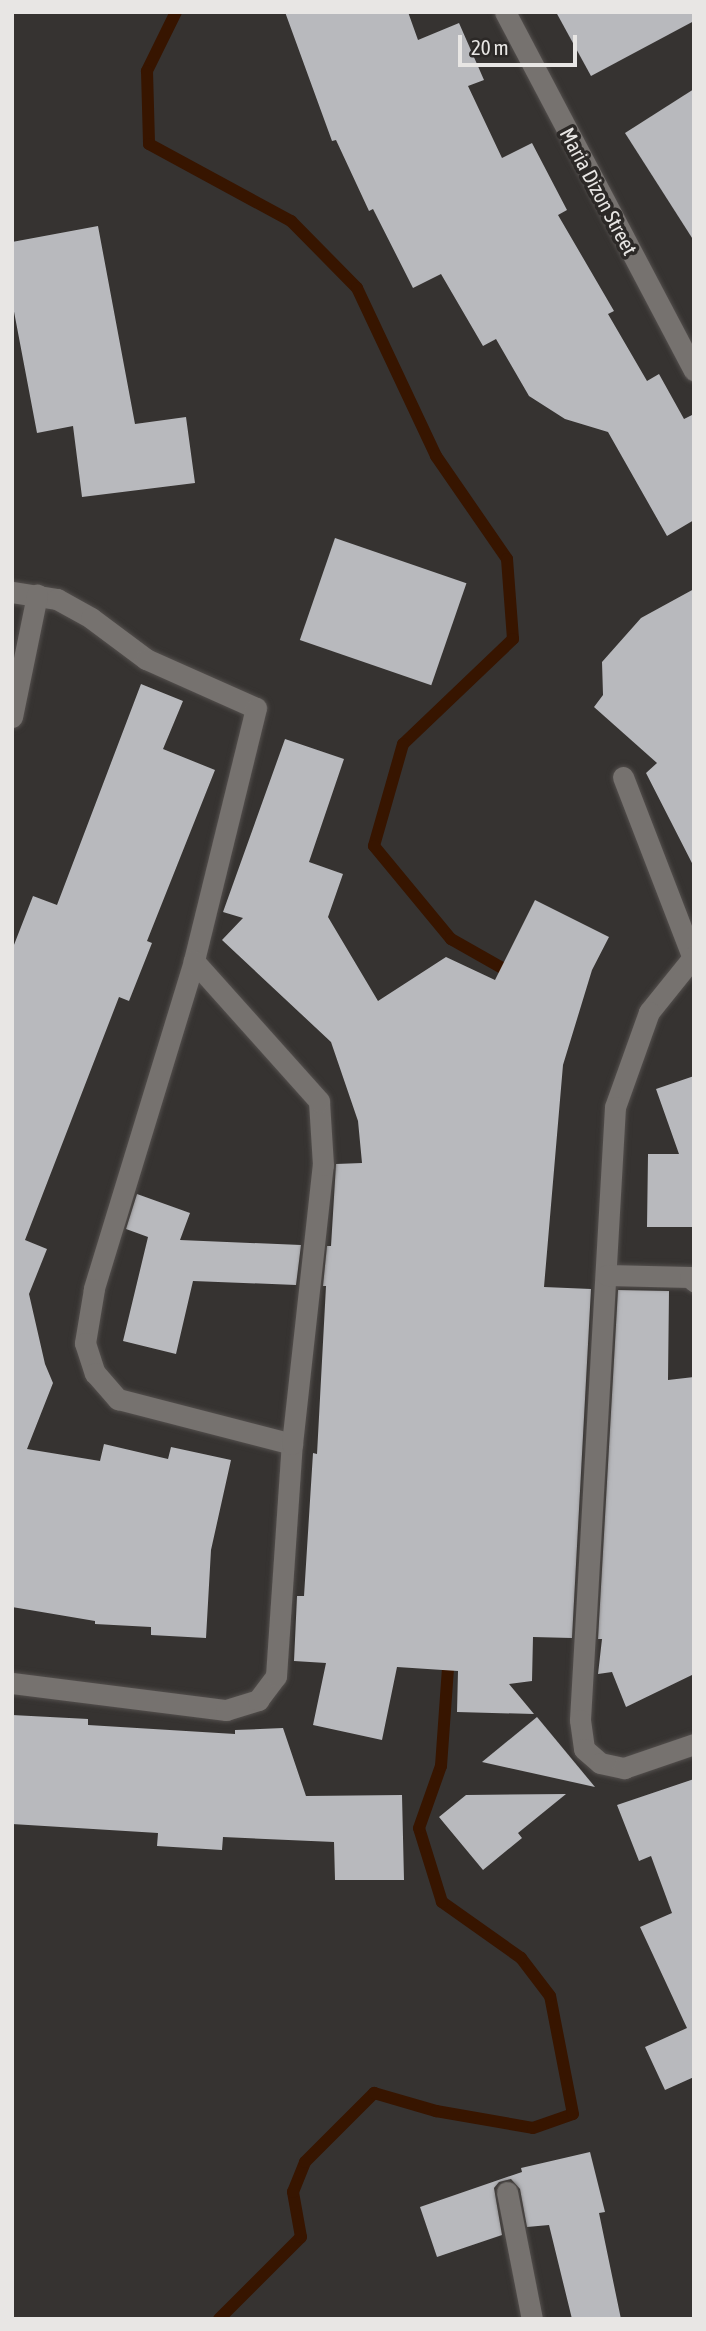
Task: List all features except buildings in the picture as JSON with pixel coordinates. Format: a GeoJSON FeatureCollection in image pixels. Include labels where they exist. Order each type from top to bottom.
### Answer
{"type":"FeatureCollection","features":[{"type":"Feature","properties":{"kind":"street","name":"Maria Dizon Street"},"geometry":{"type":"LineString","coordinates":[[505,12],[694,370]]}},
{"type":"Feature","properties":{"kind":"street"},"geometry":{"type":"LineString","coordinates":[[12,592],[57,599],[91,618],[146,659],[256,708],[194,961],[94,1289],[85,1343],[94,1373],[118,1399],[292,1444]]}},
{"type":"Feature","properties":{"kind":"street"},"geometry":{"type":"LineString","coordinates":[[12,717],[37,595]]}},
{"type":"Feature","properties":{"kind":"street"},"geometry":{"type":"LineString","coordinates":[[623,777],[693,956],[649,1012],[615,1107],[580,1720],[584,1749],[600,1763],[624,1768],[694,1744]]}},
{"type":"Feature","properties":{"kind":"street"},"geometry":{"type":"LineString","coordinates":[[12,1683],[226,1710],[258,1700],[276,1676],[292,1444],[323,1165],[319,1101],[194,961]]}},
{"type":"Feature","properties":{"kind":"street"},"geometry":{"type":"LineString","coordinates":[[607,1275],[690,1277],[694,1281]]}},
{"type":"Feature","properties":{"kind":"street"},"geometry":{"type":"LineString","coordinates":[[507,2192],[532,2319]]}},
{"type":"Feature","properties":{"kind":"waterway"},"geometry":{"type":"LineString","coordinates":[[176,12],[147,71],[149,144],[291,221],[357,288],[436,456],[507,559],[513,639],[403,744],[374,846],[451,939],[509,972],[507,979]]}},
{"type":"Feature","properties":{"kind":"waterway"},"geometry":{"type":"LineString","coordinates":[[219,2319],[301,2237],[293,2192],[305,2162],[374,2093],[436,2111],[533,2128],[573,2114],[550,1996],[521,1958],[442,1902],[419,1828],[441,1766],[449,1655]]}}]}
